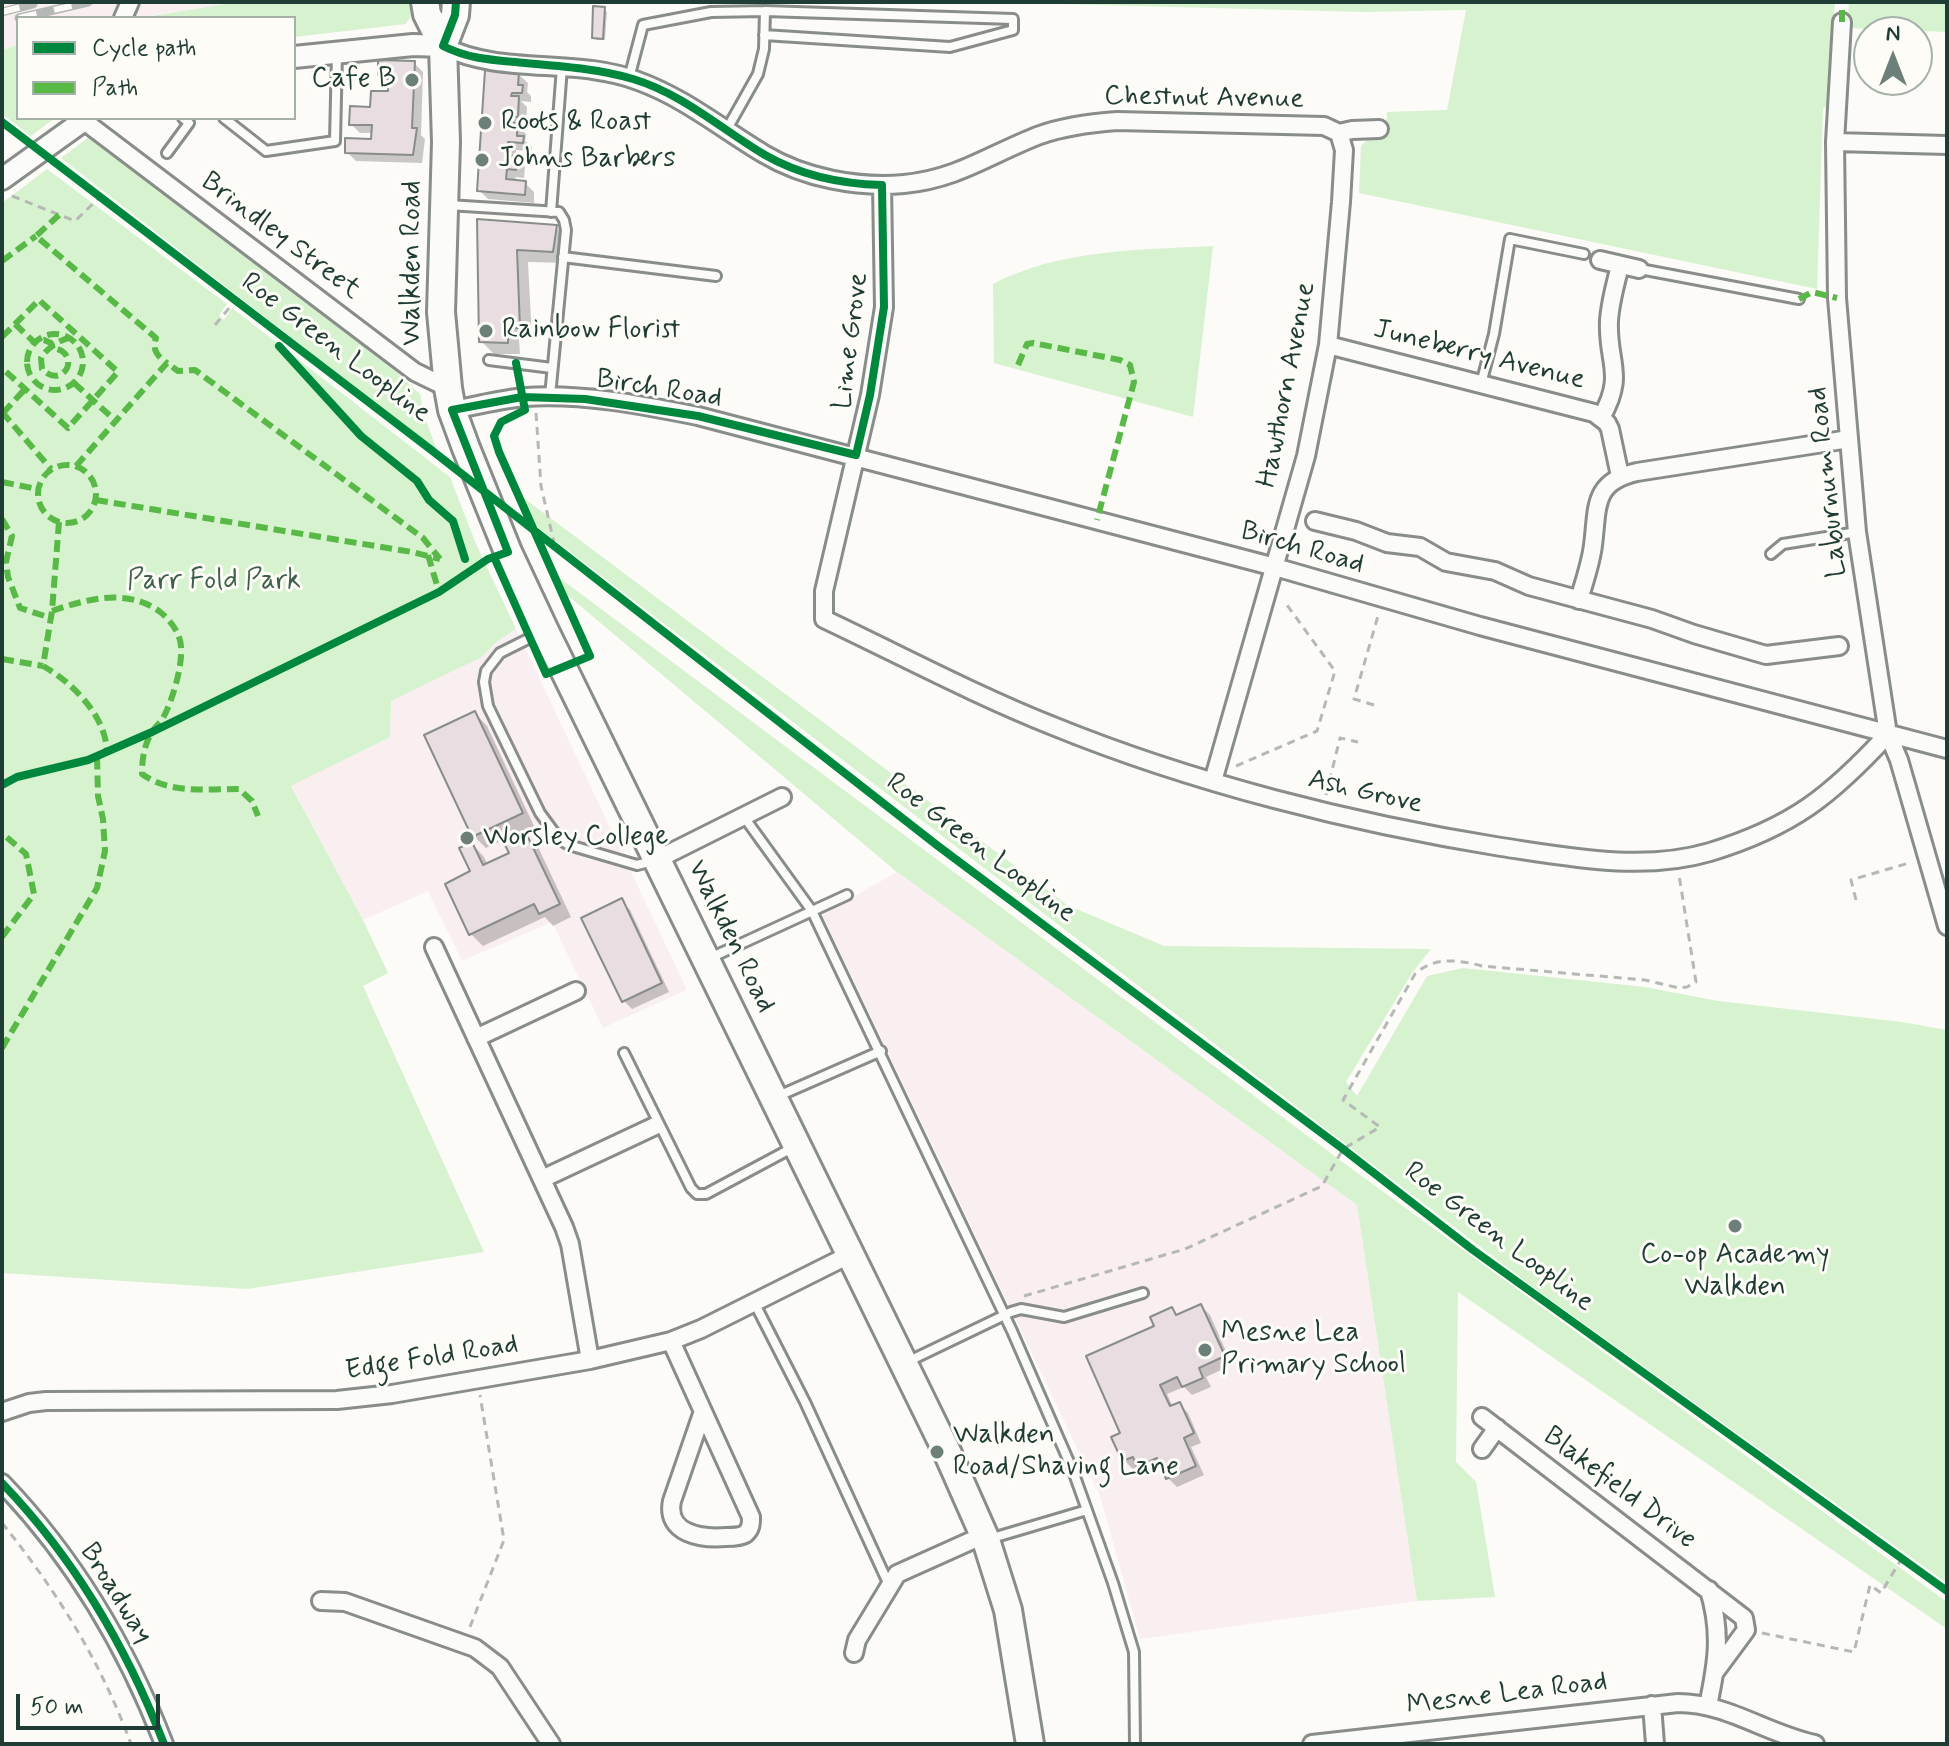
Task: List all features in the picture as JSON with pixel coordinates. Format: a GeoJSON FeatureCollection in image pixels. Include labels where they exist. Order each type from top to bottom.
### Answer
{"type":"FeatureCollection","features":[{"type":"Feature","properties":{"kind":"main road"},"geometry":{"type":"LineString","coordinates":[[425,2],[427,14],[443,46]]}},
{"type":"Feature","properties":{"kind":"main road","name":"Walkden Road"},"geometry":{"type":"LineString","coordinates":[[456,2],[455,15],[443,46],[446,95],[441,312],[450,399],[466,448],[508,552],[545,631],[904,1363],[985,1537],[1011,1624],[1030,1744]]}},
{"type":"Feature","properties":{"kind":"street","name":"Laburnum Road"},"geometry":{"type":"LineString","coordinates":[[1842,22],[1835,142],[1837,298],[1857,532],[1888,734],[1899,760],[1947,926]]}},
{"type":"Feature","properties":{"kind":"street"},"geometry":{"type":"LineString","coordinates":[[296,57],[413,45],[443,46]]}},
{"type":"Feature","properties":{"kind":"street","name":"Chestnut Avenue"},"geometry":{"type":"LineString","coordinates":[[443,46],[470,58],[562,67],[629,78],[689,104],[764,154],[789,166],[841,182],[882,185],[922,181],[960,171],[1038,136],[1091,123],[1324,126],[1339,133],[1379,129]]}},
{"type":"Feature","properties":{"kind":"street"},"geometry":{"type":"LineString","coordinates":[[5,181],[85,120]]}},
{"type":"Feature","properties":{"kind":"street","name":"Brindley Street"},"geometry":{"type":"LineString","coordinates":[[87,120],[450,399]]}},
{"type":"Feature","properties":{"kind":"street","name":"Hawthorn Avenue"},"geometry":{"type":"LineString","coordinates":[[1214,778],[1306,456],[1328,345],[1343,176],[1344,150],[1339,133]]}},
{"type":"Feature","properties":{"kind":"street"},"geometry":{"type":"LineString","coordinates":[[1835,142],[1947,145]]}},
{"type":"Feature","properties":{"kind":"street","name":"Lime Grove"},"geometry":{"type":"LineString","coordinates":[[824,619],[824,591],[870,395],[884,307],[882,185]]}},
{"type":"Feature","properties":{"kind":"street"},"geometry":{"type":"LineString","coordinates":[[1600,260],[1639,269]]}},
{"type":"Feature","properties":{"kind":"street"},"geometry":{"type":"LineString","coordinates":[[1601,418],[1615,388],[1609,323],[1620,265]]}},
{"type":"Feature","properties":{"kind":"street","name":"Juneberry Avenue"},"geometry":{"type":"LineString","coordinates":[[1328,345],[1588,411],[1601,418],[1610,429],[1620,476]]}},
{"type":"Feature","properties":{"kind":"street","name":"Birch Road"},"geometry":{"type":"LineString","coordinates":[[450,399],[543,397],[655,408],[698,416],[856,455],[1273,575],[1383,598],[1947,749]]}},
{"type":"Feature","properties":{"kind":"street"},"geometry":{"type":"LineString","coordinates":[[1579,600],[1593,546],[1594,516],[1605,487],[1620,476],[1849,439]]}},
{"type":"Feature","properties":{"kind":"street"},"geometry":{"type":"LineString","coordinates":[[1315,521],[1387,543],[1420,547],[1446,562],[1495,571],[1529,586],[1652,619],[1766,655],[1839,646]]}},
{"type":"Feature","properties":{"kind":"street"},"geometry":{"type":"LineString","coordinates":[[1339,545],[1344,528]]}},
{"type":"Feature","properties":{"kind":"street","name":"Ash Grove"},"geometry":{"type":"LineString","coordinates":[[824,619],[1054,727],[1323,811],[1406,830],[1562,856],[1611,861],[1676,859],[1708,853],[1757,835],[1803,813],[1828,795],[1888,734]]}},
{"type":"Feature","properties":{"kind":"street"},"geometry":{"type":"LineString","coordinates":[[1811,650],[1813,669]]}},
{"type":"Feature","properties":{"kind":"street"},"geometry":{"type":"LineString","coordinates":[[656,860],[782,797]]}},
{"type":"Feature","properties":{"kind":"street"},"geometry":{"type":"LineString","coordinates":[[434,947],[570,1244],[590,1360]]}},
{"type":"Feature","properties":{"kind":"street"},"geometry":{"type":"LineString","coordinates":[[476,1038],[576,991]]}},
{"type":"Feature","properties":{"kind":"street"},"geometry":{"type":"LineString","coordinates":[[542,1179],[655,1126]]}},
{"type":"Feature","properties":{"kind":"street","name":"Edge Fold Road"},"geometry":{"type":"LineString","coordinates":[[2,1412],[12,1407],[46,1401],[337,1400],[590,1360],[671,1341],[755,1304],[849,1255]]}},
{"type":"Feature","properties":{"kind":"street"},"geometry":{"type":"LineString","coordinates":[[671,1341],[751,1517],[751,1526],[746,1533],[738,1536],[694,1537],[682,1530],[671,1515],[672,1501],[702,1414]]}},
{"type":"Feature","properties":{"kind":"street","name":"Blakefield Drive"},"geometry":{"type":"LineString","coordinates":[[1482,1417],[1744,1618],[1746,1630]]}},
{"type":"Feature","properties":{"kind":"street"},"geometry":{"type":"LineString","coordinates":[[1482,1449],[1497,1428]]}},
{"type":"Feature","properties":{"kind":"street","name":"Broadway"},"geometry":{"type":"LineString","coordinates":[[2,1483],[40,1527],[98,1607],[122,1649],[164,1744]]}},
{"type":"Feature","properties":{"kind":"street"},"geometry":{"type":"LineString","coordinates":[[854,1653],[857,1640],[889,1586],[904,1570],[985,1537]]}},
{"type":"Feature","properties":{"kind":"street"},"geometry":{"type":"LineString","coordinates":[[1708,1706],[1719,1643],[1717,1618],[1709,1590]]}},
{"type":"Feature","properties":{"kind":"street"},"geometry":{"type":"LineString","coordinates":[[321,1601],[345,1602],[464,1642],[489,1657],[500,1667],[551,1744]]}},
{"type":"Feature","properties":{"kind":"street"},"geometry":{"type":"LineString","coordinates":[[1715,1672],[1746,1630]]}},
{"type":"Feature","properties":{"kind":"street","name":"Mesne Lea Road"},"geometry":{"type":"LineString","coordinates":[[1312,1744],[1693,1703],[1815,1744]]}},
{"type":"Feature","properties":{"kind":"street"},"geometry":{"type":"LineString","coordinates":[[1652,1705],[1655,1744]]}},
{"type":"Feature","properties":{"kind":"lane"},"geometry":{"type":"LineString","coordinates":[[727,129],[758,74],[765,11]]}},
{"type":"Feature","properties":{"kind":"lane"},"geometry":{"type":"LineString","coordinates":[[629,78],[643,25],[711,12],[1013,19],[1013,30],[950,47],[764,35]]}},
{"type":"Feature","properties":{"kind":"lane"},"geometry":{"type":"LineString","coordinates":[[227,120],[266,151],[335,141],[337,52]]}},
{"type":"Feature","properties":{"kind":"lane"},"geometry":{"type":"LineString","coordinates":[[551,212],[562,67]]}},
{"type":"Feature","properties":{"kind":"lane"},"geometry":{"type":"LineString","coordinates":[[167,153],[189,123],[185,120]]}},
{"type":"Feature","properties":{"kind":"lane"},"geometry":{"type":"LineString","coordinates":[[443,204],[559,212],[564,220],[552,368],[543,397]]}},
{"type":"Feature","properties":{"kind":"lane"},"geometry":{"type":"LineString","coordinates":[[1481,384],[1494,334],[1510,239],[1584,254]]}},
{"type":"Feature","properties":{"kind":"lane"},"geometry":{"type":"LineString","coordinates":[[563,257],[716,276]]}},
{"type":"Feature","properties":{"kind":"lane"},"geometry":{"type":"LineString","coordinates":[[1639,269],[1799,299]]}},
{"type":"Feature","properties":{"kind":"lane"},"geometry":{"type":"LineString","coordinates":[[489,360],[552,368]]}},
{"type":"Feature","properties":{"kind":"lane"},"geometry":{"type":"LineString","coordinates":[[1771,554],[1783,544],[1857,532]]}},
{"type":"Feature","properties":{"kind":"lane"},"geometry":{"type":"LineString","coordinates":[[545,631],[519,641],[492,660],[484,682],[488,706],[540,813],[559,839],[610,859],[637,865],[656,860]]}},
{"type":"Feature","properties":{"kind":"lane"},"geometry":{"type":"LineString","coordinates":[[744,817],[812,911],[881,1051],[1037,1387],[1087,1510],[1134,1652],[1135,1744]]}},
{"type":"Feature","properties":{"kind":"lane"},"geometry":{"type":"LineString","coordinates":[[705,960],[847,895]]}},
{"type":"Feature","properties":{"kind":"lane"},"geometry":{"type":"LineString","coordinates":[[773,1098],[881,1051]]}},
{"type":"Feature","properties":{"kind":"lane"},"geometry":{"type":"LineString","coordinates":[[624,1053],[691,1188],[697,1194],[706,1194],[797,1146]]}},
{"type":"Feature","properties":{"kind":"lane"},"geometry":{"type":"LineString","coordinates":[[904,1363],[1021,1309],[1064,1317],[1143,1293]]}},
{"type":"Feature","properties":{"kind":"lane"},"geometry":{"type":"LineString","coordinates":[[755,1304],[805,1402],[889,1586]]}},
{"type":"Feature","properties":{"kind":"lane"},"geometry":{"type":"LineString","coordinates":[[985,1537],[1087,1510]]}},
{"type":"Feature","properties":{"kind":"path"},"geometry":{"type":"LineString","coordinates":[[5,181],[75,221],[101,196]]}},
{"type":"Feature","properties":{"kind":"path"},"geometry":{"type":"LineString","coordinates":[[88,187],[113,206]]}},
{"type":"Feature","properties":{"kind":"path"},"geometry":{"type":"LineString","coordinates":[[215,325],[235,301]]}},
{"type":"Feature","properties":{"kind":"path"},"geometry":{"type":"LineString","coordinates":[[543,397],[541,486],[555,547]]}},
{"type":"Feature","properties":{"kind":"path"},"geometry":{"type":"LineString","coordinates":[[542,537],[567,557]]}},
{"type":"Feature","properties":{"kind":"path"},"geometry":{"type":"LineString","coordinates":[[1214,778],[1317,731],[1335,671],[1273,575]]}},
{"type":"Feature","properties":{"kind":"path"},"geometry":{"type":"LineString","coordinates":[[1374,705],[1354,699],[1383,598]]}},
{"type":"Feature","properties":{"kind":"path"},"geometry":{"type":"LineString","coordinates":[[1323,811],[1340,738],[1358,742]]}},
{"type":"Feature","properties":{"kind":"path"},"geometry":{"type":"LineString","coordinates":[[1856,900],[1851,880],[1927,858]]}},
{"type":"Feature","properties":{"kind":"path"},"geometry":{"type":"LineString","coordinates":[[1004,1318],[1003,1304],[1185,1249],[1322,1186],[1343,1149],[1380,1127],[1343,1100],[1415,974],[1423,967],[1435,962],[1456,961],[1645,980],[1679,988],[1693,985],[1696,982],[1676,859]]}},
{"type":"Feature","properties":{"kind":"path"},"geometry":{"type":"LineString","coordinates":[[1330,1139],[1355,1158]]}},
{"type":"Feature","properties":{"kind":"path"},"geometry":{"type":"LineString","coordinates":[[464,1642],[504,1540],[478,1379]]}},
{"type":"Feature","properties":{"kind":"path"},"geometry":{"type":"LineString","coordinates":[[2,1523],[34,1562],[69,1614],[100,1670],[131,1744]]}},
{"type":"Feature","properties":{"kind":"path"},"geometry":{"type":"LineString","coordinates":[[1889,1549],[1913,1566]]}},
{"type":"Feature","properties":{"kind":"path"},"geometry":{"type":"LineString","coordinates":[[1746,1630],[1854,1652],[1870,1585],[1881,1593],[1902,1558]]}},
{"type":"Feature","properties":{"kind":"shaded area"},"geometry":{"type":"Polygon","coordinates":[[[2,2],[237,2],[149,16],[16,16],[16,46],[2,50],[2,2]]]}},
{"type":"Feature","properties":{"kind":"shaded area","name":"Worsley College"},"geometry":{"type":"Polygon","coordinates":[[[516,629],[687,990],[603,1028],[552,922],[462,961],[428,891],[363,920],[291,785],[390,737],[391,701],[482,657],[495,643],[516,629]]]}},
{"type":"Feature","properties":{"kind":"shaded area","name":"Mesne Lea Primary School"},"geometry":{"type":"Polygon","coordinates":[[[897,872],[1357,1205],[1417,1601],[1140,1639],[1100,1496],[822,914],[897,872]]]}},
{"type":"Feature","properties":{"kind":"green space"},"geometry":{"type":"Polygon","coordinates":[[[237,2],[409,2],[411,15],[406,24],[296,37],[296,16],[152,16],[237,2]]]}},
{"type":"Feature","properties":{"kind":"green space"},"geometry":{"type":"Polygon","coordinates":[[[985,2],[1835,2],[1827,106],[1823,109],[1817,289],[1359,193],[1361,146],[1368,139],[1386,135],[1387,112],[1447,110],[1466,10],[1364,12],[985,2]]]}},
{"type":"Feature","properties":{"kind":"green space"},"geometry":{"type":"Polygon","coordinates":[[[1849,2],[1947,4],[1947,32],[1933,31],[1933,16],[1853,16],[1853,28],[1847,28],[1849,2]]]}},
{"type":"Feature","properties":{"kind":"green space"},"geometry":{"type":"Polygon","coordinates":[[[16,46],[16,120],[52,120],[31,136],[2,114],[2,50],[16,46]]]}},
{"type":"Feature","properties":{"kind":"green space"},"geometry":{"type":"Polygon","coordinates":[[[93,134],[377,354],[420,394],[437,451],[61,158],[93,134]]]}},
{"type":"Feature","properties":{"kind":"green space","name":"Parr Fold Park"},"geometry":{"type":"Polygon","coordinates":[[[47,169],[227,304],[219,315],[224,320],[232,308],[450,477],[476,544],[516,629],[495,643],[482,657],[391,701],[390,737],[291,786],[388,973],[363,986],[484,1252],[247,1289],[2,1273],[2,203],[47,169]]]}},
{"type":"Feature","properties":{"kind":"green space"},"geometry":{"type":"Polygon","coordinates":[[[1213,246],[1193,417],[994,363],[993,284],[1046,264],[1100,253],[1213,246]]]}},
{"type":"Feature","properties":{"kind":"green space","name":"Co-op Academy Walkden"},"geometry":{"type":"Polygon","coordinates":[[[517,493],[1067,905],[1164,946],[1431,949],[1412,973],[1346,1082],[1357,1096],[1427,976],[1463,968],[1645,987],[1718,1001],[1947,1030],[1947,1583],[1537,1290],[527,519],[517,493]]]}},
{"type":"Feature","properties":{"kind":"green space"},"geometry":{"type":"Polygon","coordinates":[[[557,576],[1352,1169],[1947,1602],[1947,1629],[1458,1292],[1456,1462],[1476,1482],[1495,1597],[1417,1601],[1357,1205],[897,872],[566,594],[557,576]]]}},
{"type":"Feature","properties":{"kind":"building"},"geometry":{"type":"Polygon","coordinates":[[[593,6],[605,7],[603,39],[592,38],[593,6]]]}},
{"type":"Feature","properties":{"kind":"building"},"geometry":{"type":"Polygon","coordinates":[[[378,60],[415,61],[412,128],[417,128],[413,155],[345,153],[345,138],[371,139],[372,125],[349,125],[350,106],[370,107],[371,91],[388,91],[388,75],[378,75],[378,60]]]}},
{"type":"Feature","properties":{"kind":"building"},"geometry":{"type":"Polygon","coordinates":[[[485,70],[519,72],[518,85],[523,85],[522,93],[512,93],[511,96],[519,96],[518,117],[510,117],[509,122],[517,123],[517,136],[524,136],[523,143],[508,142],[507,156],[516,156],[516,170],[507,169],[506,179],[526,181],[525,195],[477,191],[485,70]]]}},
{"type":"Feature","properties":{"kind":"building"},"geometry":{"type":"Polygon","coordinates":[[[477,219],[557,225],[553,252],[517,250],[520,328],[508,328],[508,343],[479,342],[477,219]]]}},
{"type":"Feature","properties":{"kind":"building"},"geometry":{"type":"Polygon","coordinates":[[[475,711],[523,813],[472,837],[424,735],[475,711]]]}},
{"type":"Feature","properties":{"kind":"building"},"geometry":{"type":"Polygon","coordinates":[[[526,833],[560,904],[539,914],[534,904],[469,935],[445,884],[470,871],[459,848],[472,842],[483,865],[509,853],[504,843],[526,833]]]}},
{"type":"Feature","properties":{"kind":"building"},"geometry":{"type":"Polygon","coordinates":[[[622,898],[662,983],[622,1002],[581,918],[622,898]]]}},
{"type":"Feature","properties":{"kind":"building"},"geometry":{"type":"Polygon","coordinates":[[[1201,1304],[1225,1356],[1199,1368],[1203,1378],[1182,1387],[1177,1377],[1160,1385],[1170,1406],[1180,1402],[1194,1433],[1184,1438],[1196,1466],[1166,1479],[1157,1458],[1137,1467],[1133,1457],[1122,1461],[1111,1437],[1120,1433],[1086,1356],[1154,1326],[1150,1317],[1172,1307],[1176,1315],[1201,1304]]]}},
{"type":"Feature","properties":{"kind":"railway"},"geometry":{"type":"LineString","coordinates":[[28,16],[88,2]]}},
{"type":"Feature","properties":{"kind":"railway"},"geometry":{"type":"LineString","coordinates":[[2,12],[33,4]]}},
{"type":"Feature","properties":{"kind":"marked path"},"geometry":{"type":"LineString","coordinates":[[1842,2],[1842,22]]}},
{"type":"Feature","properties":{"kind":"marked path"},"geometry":{"type":"LineString","coordinates":[[59,215],[36,236],[156,338],[156,352],[167,363]]}},
{"type":"Feature","properties":{"kind":"marked path"},"geometry":{"type":"LineString","coordinates":[[2,261],[36,236]]}},
{"type":"Feature","properties":{"kind":"marked path"},"geometry":{"type":"LineString","coordinates":[[1799,299],[1812,292],[1837,298]]}},
{"type":"Feature","properties":{"kind":"marked path"},"geometry":{"type":"LineString","coordinates":[[2,337],[39,300],[118,372],[68,428],[2,368]]}},
{"type":"Feature","properties":{"kind":"marked path"},"geometry":{"type":"LineString","coordinates":[[15,324],[34,342],[44,340],[51,343],[53,348],[67,356],[67,369],[57,376],[50,375],[42,369],[41,358],[46,351],[49,348],[53,345],[69,338]]}},
{"type":"Feature","properties":{"kind":"marked path"},"geometry":{"type":"LineString","coordinates":[[55,334],[75,342],[83,362],[75,382],[55,390],[35,382],[27,362],[35,342],[55,334]]}},
{"type":"Feature","properties":{"kind":"marked path"},"geometry":{"type":"LineString","coordinates":[[1018,365],[1027,344],[1033,343],[1120,360],[1130,365],[1134,382],[1097,520]]}},
{"type":"Feature","properties":{"kind":"marked path"},"geometry":{"type":"LineString","coordinates":[[76,466],[167,363],[178,371],[195,370],[423,538],[440,559]]}},
{"type":"Feature","properties":{"kind":"marked path"},"geometry":{"type":"LineString","coordinates":[[74,383],[117,422]]}},
{"type":"Feature","properties":{"kind":"marked path"},"geometry":{"type":"LineString","coordinates":[[3,413],[25,389]]}},
{"type":"Feature","properties":{"kind":"marked path"},"geometry":{"type":"LineString","coordinates":[[2,412],[51,469]]}},
{"type":"Feature","properties":{"kind":"marked path"},"geometry":{"type":"LineString","coordinates":[[67,465],[88,473],[96,494],[88,515],[67,523],[46,515],[38,494],[46,473],[67,465]]}},
{"type":"Feature","properties":{"kind":"marked path"},"geometry":{"type":"LineString","coordinates":[[2,482],[37,489]]}},
{"type":"Feature","properties":{"kind":"marked path"},"geometry":{"type":"LineString","coordinates":[[96,500],[440,559]]}},
{"type":"Feature","properties":{"kind":"marked path"},"geometry":{"type":"LineString","coordinates":[[2,519],[12,536],[6,562],[8,577],[20,608],[51,618]]}},
{"type":"Feature","properties":{"kind":"marked path"},"geometry":{"type":"LineString","coordinates":[[59,522],[52,611],[43,666],[66,682],[86,702],[101,726],[107,752]]}},
{"type":"Feature","properties":{"kind":"marked path"},"geometry":{"type":"LineString","coordinates":[[428,555],[439,592]]}},
{"type":"Feature","properties":{"kind":"marked path"},"geometry":{"type":"LineString","coordinates":[[52,611],[93,600],[120,598],[146,604],[167,618],[180,641],[180,663],[166,711],[147,742],[142,774],[176,788],[239,789],[252,801],[258,816]]}},
{"type":"Feature","properties":{"kind":"marked path"},"geometry":{"type":"LineString","coordinates":[[2,659],[43,666]]}},
{"type":"Feature","properties":{"kind":"marked path"},"geometry":{"type":"LineString","coordinates":[[2,1048],[97,888],[105,851],[97,756]]}},
{"type":"Feature","properties":{"kind":"marked path"},"geometry":{"type":"LineString","coordinates":[[2,833],[26,854],[34,894],[2,937]]}},
{"type":"Feature","properties":{"kind":"cycle path","name":"Roe Green Loopline"},"geometry":{"type":"LineString","coordinates":[[2,785],[17,777],[88,760],[152,732],[439,592],[488,559],[508,552],[452,410],[522,397],[585,399],[698,416],[856,455],[870,395],[884,307],[882,185],[851,183],[792,168],[765,155],[669,94],[633,79],[580,68],[483,59],[453,51],[443,46],[455,15],[456,2]]}},
{"type":"Feature","properties":{"kind":"cycle path","name":"Roe Green Loopline"},"geometry":{"type":"LineString","coordinates":[[2,122],[430,449],[938,846],[1473,1250],[1947,1591]]}},
{"type":"Feature","properties":{"kind":"cycle path","name":"Roe Green Loopline"},"geometry":{"type":"LineString","coordinates":[[279,346],[361,436],[417,481],[429,500],[453,521],[465,559]]}},
{"type":"Feature","properties":{"kind":"cycle path"},"geometry":{"type":"LineString","coordinates":[[494,557],[546,674],[590,656],[494,436],[501,422],[525,410],[516,363]]}},
{"type":"Feature","properties":{"kind":"cycle path"},"geometry":{"type":"LineString","coordinates":[[2,1483],[52,1542],[96,1606],[133,1673],[164,1744]]}},
{"type":"Feature","properties":{"kind":"place","name":"Cafe B"},"geometry":{"type":"Point","coordinates":[412,80]}},
{"type":"Feature","properties":{"kind":"place","name":"Roots & Roast"},"geometry":{"type":"Point","coordinates":[485,123]}},
{"type":"Feature","properties":{"kind":"place","name":"Johns Barbers"},"geometry":{"type":"Point","coordinates":[482,160]}},
{"type":"Feature","properties":{"kind":"place","name":"Rainbow Florist"},"geometry":{"type":"Point","coordinates":[486,331]}},
{"type":"Feature","properties":{"kind":"place","name":"Worsley College"},"geometry":{"type":"Point","coordinates":[467,838]}},
{"type":"Feature","properties":{"kind":"place","name":"Co-op Academy Walkden"},"geometry":{"type":"Point","coordinates":[1735,1226]}},
{"type":"Feature","properties":{"kind":"place","name":"Mesne Lea Primary School"},"geometry":{"type":"Point","coordinates":[1205,1350]}},
{"type":"Feature","properties":{"kind":"place","name":"Walkden Road/Shaving Lane"},"geometry":{"type":"Point","coordinates":[937,1452]}}]}
